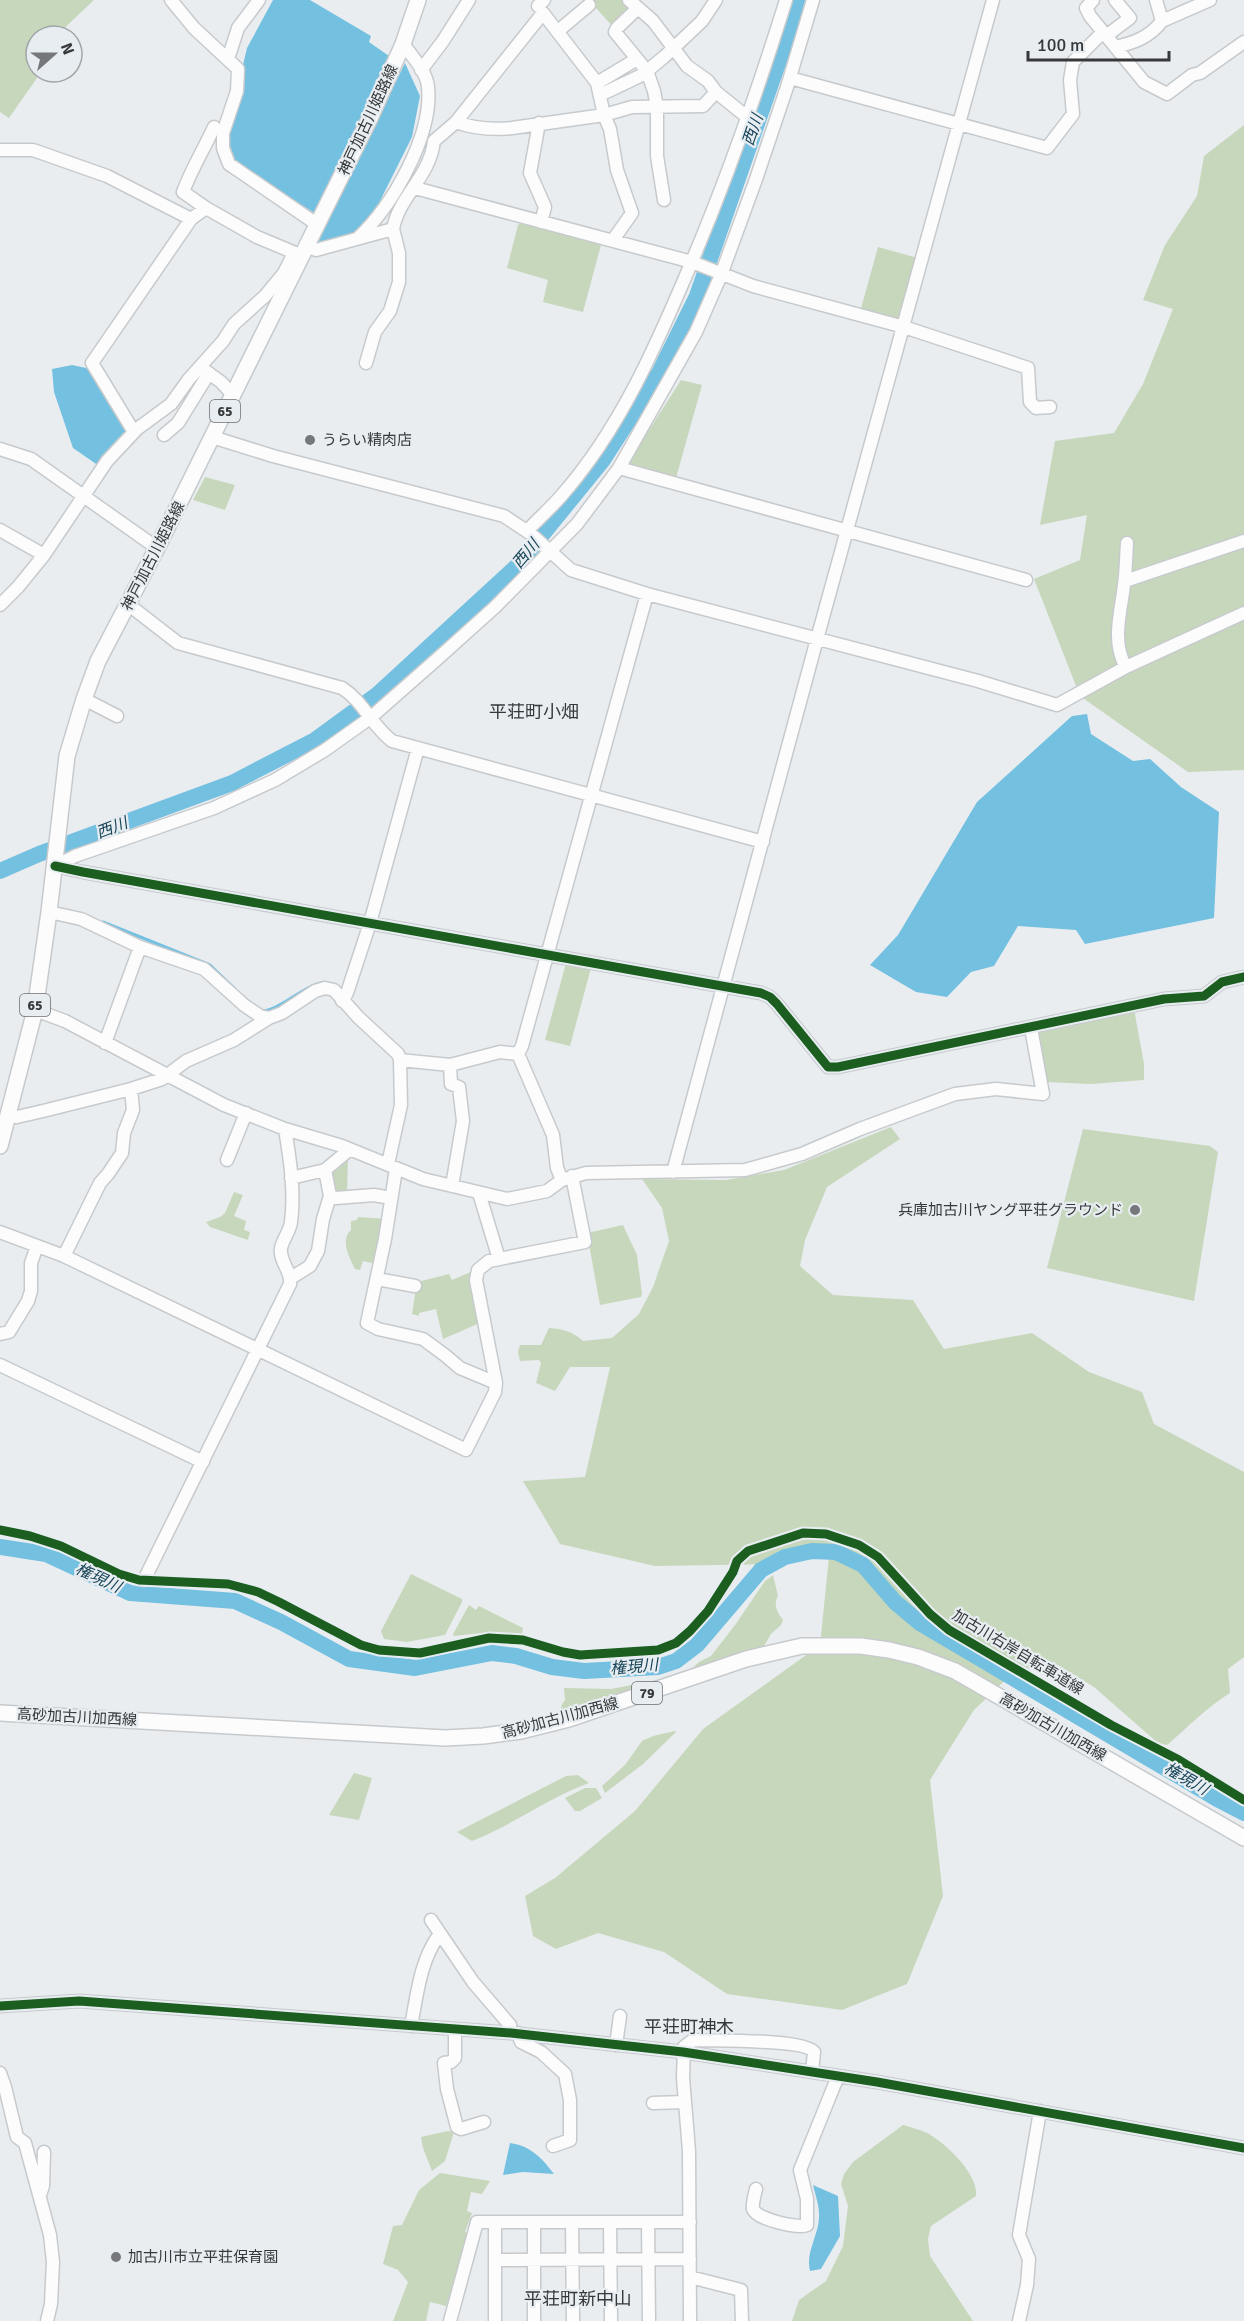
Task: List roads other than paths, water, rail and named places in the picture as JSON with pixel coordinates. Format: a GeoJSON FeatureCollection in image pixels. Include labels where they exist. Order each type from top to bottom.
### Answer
{"type":"FeatureCollection","features":[{"type":"Feature","properties":{"kind":"main road","name":"神戸加古川姫路線"},"geometry":{"type":"LineString","coordinates":[[0,1146],[34,1010],[50,912],[67,756],[84,699],[98,661],[129,605],[233,395],[300,251],[318,225],[370,118],[403,44],[418,0]]}},
{"type":"Feature","properties":{"kind":"main road","name":"高砂加古川加西線"},"geometry":{"type":"LineString","coordinates":[[0,1713],[408,1737],[483,1736],[521,1731],[569,1719],[759,1655],[802,1646],[861,1646],[918,1657],[955,1671],[1244,1838]]}},
{"type":"Feature","properties":{"kind":"street"},"geometry":{"type":"LineString","coordinates":[[171,0],[194,28],[238,69],[237,91],[223,133],[223,148],[230,164],[318,225]]}},
{"type":"Feature","properties":{"kind":"street"},"geometry":{"type":"LineString","coordinates":[[228,59],[238,28],[260,0]]}},
{"type":"Feature","properties":{"kind":"street"},"geometry":{"type":"LineString","coordinates":[[421,70],[469,0]]}},
{"type":"Feature","properties":{"kind":"street"},"geometry":{"type":"LineString","coordinates":[[598,89],[647,70],[674,49],[702,21],[716,0]]}},
{"type":"Feature","properties":{"kind":"street"},"geometry":{"type":"LineString","coordinates":[[529,532],[562,495],[587,462],[627,402],[656,346],[710,220],[786,0]]}},
{"type":"Feature","properties":{"kind":"street"},"geometry":{"type":"LineString","coordinates":[[55,863],[214,808],[275,780],[325,750],[370,718],[495,607],[577,524],[619,468],[696,332],[721,275],[790,78],[813,0]]}},
{"type":"Feature","properties":{"kind":"street"},"geometry":{"type":"LineString","coordinates":[[673,1172],[993,0]]}},
{"type":"Feature","properties":{"kind":"street"},"geometry":{"type":"LineString","coordinates":[[1093,0],[1086,8],[1104,34],[1144,82],[1167,94],[1244,42]]}},
{"type":"Feature","properties":{"kind":"street"},"geometry":{"type":"LineString","coordinates":[[790,78],[827,86],[1047,148],[1073,114],[1070,80],[1073,62],[1104,34],[1130,18],[1115,0]]}},
{"type":"Feature","properties":{"kind":"street"},"geometry":{"type":"LineString","coordinates":[[1156,0],[1162,21]]}},
{"type":"Feature","properties":{"kind":"street"},"geometry":{"type":"LineString","coordinates":[[1115,47],[1138,42],[1162,21],[1210,0]]}},
{"type":"Feature","properties":{"kind":"street"},"geometry":{"type":"LineString","coordinates":[[664,200],[657,156],[657,106],[647,70],[615,32],[633,4],[653,21],[687,66],[708,81],[716,92],[747,117]]}},
{"type":"Feature","properties":{"kind":"street"},"geometry":{"type":"LineString","coordinates":[[558,31],[589,5]]}},
{"type":"Feature","properties":{"kind":"street"},"geometry":{"type":"LineString","coordinates":[[366,363],[375,332],[390,311],[399,282],[399,253],[393,229],[409,194],[428,166],[434,141],[456,122],[543,13],[598,89],[610,129],[616,170],[632,213],[613,240]]}},
{"type":"Feature","properties":{"kind":"street"},"geometry":{"type":"LineString","coordinates":[[357,239],[381,214],[413,156],[425,121],[428,88],[421,70],[403,44]]}},
{"type":"Feature","properties":{"kind":"street"},"geometry":{"type":"LineString","coordinates":[[598,89],[637,59]]}},
{"type":"Feature","properties":{"kind":"street"},"geometry":{"type":"LineString","coordinates":[[456,122],[471,127],[497,130],[604,115],[632,107],[703,106],[716,92]]}},
{"type":"Feature","properties":{"kind":"street"},"geometry":{"type":"LineString","coordinates":[[539,123],[530,173],[545,207],[541,222]]}},
{"type":"Feature","properties":{"kind":"street"},"geometry":{"type":"LineString","coordinates":[[214,128],[201,155],[192,166],[183,192],[257,237],[300,251],[315,250],[393,229]]}},
{"type":"Feature","properties":{"kind":"street"},"geometry":{"type":"LineString","coordinates":[[0,150],[33,150],[107,176],[191,219]]}},
{"type":"Feature","properties":{"kind":"street"},"geometry":{"type":"LineString","coordinates":[[415,188],[692,262],[753,286],[904,327],[1028,368],[1030,402],[1036,408],[1050,407]]}},
{"type":"Feature","properties":{"kind":"street"},"geometry":{"type":"LineString","coordinates":[[134,432],[92,363],[191,219],[206,208]]}},
{"type":"Feature","properties":{"kind":"street"},"geometry":{"type":"LineString","coordinates":[[164,435],[178,423],[205,370],[234,324],[265,296],[300,251]]}},
{"type":"Feature","properties":{"kind":"street"},"geometry":{"type":"LineString","coordinates":[[0,605],[44,555],[107,462],[134,432],[171,404],[189,379],[205,370]]}},
{"type":"Feature","properties":{"kind":"street"},"geometry":{"type":"LineString","coordinates":[[205,370],[233,395]]}},
{"type":"Feature","properties":{"kind":"street"},"geometry":{"type":"LineString","coordinates":[[212,437],[273,456],[504,516],[529,532],[571,570],[646,594],[978,681],[1057,705],[1126,667],[1244,613]]}},
{"type":"Feature","properties":{"kind":"street"},"geometry":{"type":"LineString","coordinates":[[0,449],[31,459],[157,548]]}},
{"type":"Feature","properties":{"kind":"street"},"geometry":{"type":"LineString","coordinates":[[619,468],[1026,580]]}},
{"type":"Feature","properties":{"kind":"street"},"geometry":{"type":"LineString","coordinates":[[0,530],[44,555]]}},
{"type":"Feature","properties":{"kind":"street"},"geometry":{"type":"LineString","coordinates":[[1125,581],[1244,541]]}},
{"type":"Feature","properties":{"kind":"street"},"geometry":{"type":"LineString","coordinates":[[1126,543],[1125,581],[1117,641],[1118,652],[1126,667]]}},
{"type":"Feature","properties":{"kind":"street"},"geometry":{"type":"LineString","coordinates":[[0,1232],[64,1256],[466,1450],[491,1403],[496,1383],[476,1280],[478,1270],[484,1263],[499,1259],[585,1242],[567,1178],[557,1168],[553,1135],[518,1054],[592,795],[646,594]]}},
{"type":"Feature","properties":{"kind":"street"},"geometry":{"type":"LineString","coordinates":[[129,605],[178,642],[336,685],[353,696],[380,732],[392,741],[763,842]]}},
{"type":"Feature","properties":{"kind":"street"},"geometry":{"type":"LineString","coordinates":[[84,699],[117,716]]}},
{"type":"Feature","properties":{"kind":"street"},"geometry":{"type":"LineString","coordinates":[[342,1001],[347,993],[370,923],[418,748]]}},
{"type":"Feature","properties":{"kind":"street"},"geometry":{"type":"LineString","coordinates":[[55,863],[82,872],[770,997],[828,1066],[838,1067],[1164,999],[1204,996],[1222,982],[1244,977]]}},
{"type":"Feature","properties":{"kind":"street"},"geometry":{"type":"LineString","coordinates":[[50,912],[81,919],[140,947],[204,969],[244,1005],[260,1016],[269,1018]]}},
{"type":"Feature","properties":{"kind":"street"},"geometry":{"type":"LineString","coordinates":[[105,1043],[140,947]]}},
{"type":"Feature","properties":{"kind":"street"},"geometry":{"type":"LineString","coordinates":[[8,1116],[28,1115],[131,1089],[168,1075],[186,1061],[234,1040],[315,991],[325,988],[334,990],[342,1001],[385,1040],[398,1054],[400,1060],[401,1105],[394,1146],[391,1198],[377,1279],[367,1320],[368,1325],[423,1339],[460,1368],[496,1383]]}},
{"type":"Feature","properties":{"kind":"street"},"geometry":{"type":"LineString","coordinates":[[34,1010],[65,1021],[224,1105],[285,1129],[452,1186],[507,1199],[547,1191],[567,1178],[586,1173],[745,1170],[802,1154],[860,1129],[955,1094],[996,1089],[1043,1094],[1031,1028]]}},
{"type":"Feature","properties":{"kind":"street"},"geometry":{"type":"LineString","coordinates":[[400,1060],[450,1065],[500,1052],[518,1054]]}},
{"type":"Feature","properties":{"kind":"street"},"geometry":{"type":"LineString","coordinates":[[450,1065],[451,1084],[459,1087],[463,1120],[452,1186]]}},
{"type":"Feature","properties":{"kind":"street"},"geometry":{"type":"LineString","coordinates":[[64,1256],[99,1183],[122,1153],[124,1133],[133,1110],[131,1089]]}},
{"type":"Feature","properties":{"kind":"street"},"geometry":{"type":"LineString","coordinates":[[227,1160],[246,1113]]}},
{"type":"Feature","properties":{"kind":"street"},"geometry":{"type":"LineString","coordinates":[[144,1580],[290,1284],[291,1278],[282,1259],[281,1248],[291,1224],[291,1178],[285,1129]]}},
{"type":"Feature","properties":{"kind":"street"},"geometry":{"type":"LineString","coordinates":[[291,1178],[326,1170],[349,1150]]}},
{"type":"Feature","properties":{"kind":"street"},"geometry":{"type":"LineString","coordinates":[[291,1278],[310,1266],[318,1251],[323,1219],[330,1196],[326,1170]]}},
{"type":"Feature","properties":{"kind":"street"},"geometry":{"type":"LineString","coordinates":[[479,1193],[499,1259]]}},
{"type":"Feature","properties":{"kind":"street"},"geometry":{"type":"LineString","coordinates":[[330,1196],[336,1198],[374,1195],[391,1198]]}},
{"type":"Feature","properties":{"kind":"street"},"geometry":{"type":"LineString","coordinates":[[0,1334],[9,1332],[28,1301],[31,1291],[31,1263],[36,1246]]}},
{"type":"Feature","properties":{"kind":"street"},"geometry":{"type":"LineString","coordinates":[[377,1279],[415,1286]]}},
{"type":"Feature","properties":{"kind":"street"},"geometry":{"type":"LineString","coordinates":[[0,1365],[202,1462]]}},
{"type":"Feature","properties":{"kind":"street"},"geometry":{"type":"LineString","coordinates":[[430,1920],[482,1994],[510,2025],[521,2042],[541,2052],[565,2074],[571,2111],[570,2140],[553,2146]]}},
{"type":"Feature","properties":{"kind":"street"},"geometry":{"type":"LineString","coordinates":[[411,2026],[420,1977],[433,1943],[439,1935]]}},
{"type":"Feature","properties":{"kind":"street"},"geometry":{"type":"LineString","coordinates":[[0,2006],[79,2001],[515,2033],[616,2044],[877,2082],[1244,2148]]}},
{"type":"Feature","properties":{"kind":"street"},"geometry":{"type":"LineString","coordinates":[[616,2044],[620,2016]]}},
{"type":"Feature","properties":{"kind":"street"},"geometry":{"type":"LineString","coordinates":[[455,2029],[454,2058],[451,2062],[444,2064],[447,2089],[457,2127],[461,2129],[484,2122]]}},
{"type":"Feature","properties":{"kind":"street"},"geometry":{"type":"LineString","coordinates":[[690,2321],[689,2151],[683,2052],[686,2044],[693,2040],[800,2045],[813,2049],[812,2072]]}},
{"type":"Feature","properties":{"kind":"street"},"geometry":{"type":"LineString","coordinates":[[0,2073],[16,2137],[25,2143],[50,2235],[53,2262],[51,2304],[47,2321]]}},
{"type":"Feature","properties":{"kind":"street"},"geometry":{"type":"LineString","coordinates":[[756,2189],[753,2210],[757,2214],[789,2226],[807,2225],[807,2199],[800,2170],[838,2076]]}},
{"type":"Feature","properties":{"kind":"street"},"geometry":{"type":"LineString","coordinates":[[653,2103],[685,2102]]}},
{"type":"Feature","properties":{"kind":"street"},"geometry":{"type":"LineString","coordinates":[[1019,2321],[1027,2285],[1029,2259],[1019,2235],[1040,2111]]}},
{"type":"Feature","properties":{"kind":"street"},"geometry":{"type":"LineString","coordinates":[[39,2195],[43,2186],[44,2152]]}},
{"type":"Feature","properties":{"kind":"street"},"geometry":{"type":"LineString","coordinates":[[450,2321],[477,2222],[690,2222]]}},
{"type":"Feature","properties":{"kind":"street"},"geometry":{"type":"LineString","coordinates":[[495,2222],[495,2321]]}},
{"type":"Feature","properties":{"kind":"street"},"geometry":{"type":"LineString","coordinates":[[534,2222],[534,2321]]}},
{"type":"Feature","properties":{"kind":"street"},"geometry":{"type":"LineString","coordinates":[[572,2222],[573,2321]]}},
{"type":"Feature","properties":{"kind":"street"},"geometry":{"type":"LineString","coordinates":[[610,2222],[611,2321]]}},
{"type":"Feature","properties":{"kind":"street"},"geometry":{"type":"LineString","coordinates":[[648,2222],[649,2321]]}},
{"type":"Feature","properties":{"kind":"street"},"geometry":{"type":"LineString","coordinates":[[495,2260],[690,2259]]}},
{"type":"Feature","properties":{"kind":"street"},"geometry":{"type":"LineString","coordinates":[[690,2277],[741,2290],[742,2321]]}},
{"type":"Feature","properties":{"kind":"water"},"geometry":{"type":"Polygon","coordinates":[[[273,0],[310,0],[371,36],[369,42],[389,56],[316,214],[235,163],[229,141],[229,124],[247,48],[273,0]]]}},
{"type":"Feature","properties":{"kind":"water"},"geometry":{"type":"Polygon","coordinates":[[[405,63],[420,96],[412,137],[375,211],[352,237],[317,243],[405,63]]]}},
{"type":"Feature","properties":{"kind":"water"},"geometry":{"type":"Polygon","coordinates":[[[72,365],[91,369],[129,433],[99,466],[73,448],[54,392],[52,369],[72,365]]]}},
{"type":"Feature","properties":{"kind":"water"},"geometry":{"type":"Polygon","coordinates":[[[1087,714],[1091,734],[1133,761],[1150,759],[1181,787],[1219,812],[1214,918],[1085,944],[1076,930],[1018,926],[994,966],[971,972],[947,997],[916,992],[870,965],[898,935],[977,802],[1072,716],[1087,714]]]}},
{"type":"Feature","properties":{"kind":"water"},"geometry":{"type":"Polygon","coordinates":[[[510,2143],[524,2147],[535,2154],[554,2174],[523,2172],[503,2175],[510,2143]]]}},
{"type":"Feature","properties":{"kind":"water"},"geometry":{"type":"Polygon","coordinates":[[[813,2185],[838,2196],[840,2236],[821,2269],[810,2271],[809,2256],[819,2221],[818,2203],[813,2185]]]}},
{"type":"Feature","properties":{"kind":"waterway","name":"西川"},"geometry":{"type":"LineString","coordinates":[[0,871],[39,854],[232,783],[315,740],[378,694],[515,568],[603,460],[659,373],[697,296],[789,32],[797,0]]}},
{"type":"Feature","properties":{"kind":"waterway"},"geometry":{"type":"LineString","coordinates":[[103,922],[210,965],[234,988]]}},
{"type":"Feature","properties":{"kind":"waterway"},"geometry":{"type":"LineString","coordinates":[[264,1011],[272,1009],[317,984],[332,985]]}},
{"type":"Feature","properties":{"kind":"waterway","name":"権現川"},"geometry":{"type":"LineString","coordinates":[[0,1547],[46,1554],[130,1593],[235,1601],[281,1622],[349,1659],[415,1668],[492,1653],[516,1656],[552,1667],[584,1671],[658,1667],[676,1661],[697,1645],[761,1570],[785,1557],[812,1551],[836,1552],[863,1565],[895,1602],[920,1623],[1244,1813]]}},
{"type":"Feature","properties":{"kind":"place","name":"うらい精肉店"},"geometry":{"type":"Point","coordinates":[310,440]}},
{"type":"Feature","properties":{"kind":"place","name":"兵庫加古川ヤング平荘グラウンド"},"geometry":{"type":"Point","coordinates":[1135,1210]}},
{"type":"Feature","properties":{"kind":"place","name":"加古川市立平荘保育園"},"geometry":{"type":"Point","coordinates":[116,2257]}},
{"type":"Feature","properties":{"kind":"district","name":"平荘町小畑"},"geometry":{"type":"Point","coordinates":[534,712]}},
{"type":"Feature","properties":{"kind":"district","name":"平荘町神木"},"geometry":{"type":"Point","coordinates":[689,2027]}},
{"type":"Feature","properties":{"kind":"district","name":"平荘町新中山"},"geometry":{"type":"Point","coordinates":[578,2299]}}]}
